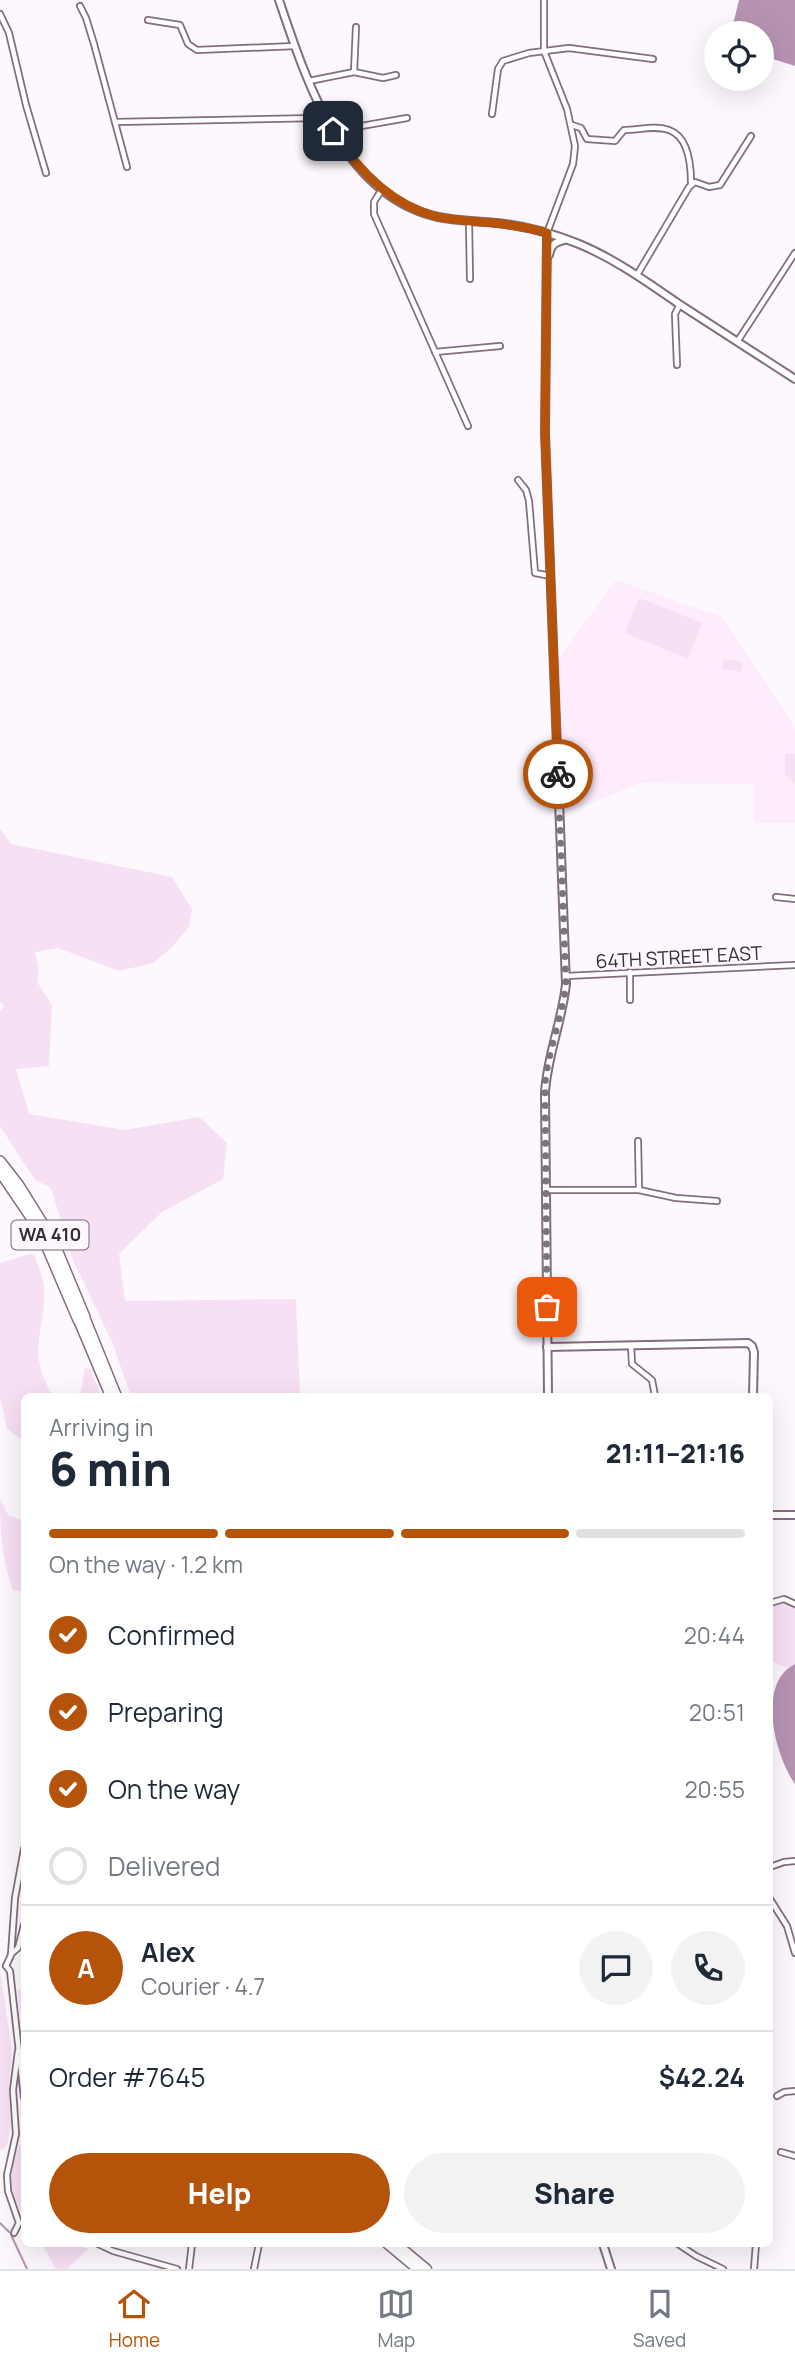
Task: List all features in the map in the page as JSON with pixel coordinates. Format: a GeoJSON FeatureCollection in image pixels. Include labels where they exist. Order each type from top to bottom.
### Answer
{"type":"FeatureCollection","features":[{"type":"Feature","properties":{"kind":"highway","name":"WA 410"},"geometry":{"type":"LineString","coordinates":[[0,1161],[18,1184],[53,1240],[109,1393]]}},
{"type":"Feature","properties":{"kind":"highway","name":"WA 410"},"geometry":{"type":"LineString","coordinates":[[0,1172],[40,1231],[116,1393]]}},
{"type":"Feature","properties":{"kind":"highway"},"geometry":{"type":"LineString","coordinates":[[0,1180],[34,1228],[64,1286]]}},
{"type":"Feature","properties":{"kind":"highway"},"geometry":{"type":"LineString","coordinates":[[391,2247],[417,2269]]}},
{"type":"Feature","properties":{"kind":"highway"},"geometry":{"type":"LineString","coordinates":[[401,2247],[427,2269]]}},
{"type":"Feature","properties":{"kind":"street"},"geometry":{"type":"LineString","coordinates":[[279,0],[308,81],[324,115],[358,167],[382,189],[416,210],[434,216],[507,224],[547,233],[605,257],[795,379]]}},
{"type":"Feature","properties":{"kind":"street"},"geometry":{"type":"LineString","coordinates":[[544,0],[544,51],[572,125],[575,146],[573,164],[547,233],[545,267],[545,433],[565,976],[562,1006],[546,1070],[548,1393]]}},
{"type":"Feature","properties":{"kind":"street"},"geometry":{"type":"LineString","coordinates":[[80,6],[86,18],[127,167]]}},
{"type":"Feature","properties":{"kind":"street"},"geometry":{"type":"LineString","coordinates":[[0,14],[9,33],[46,173]]}},
{"type":"Feature","properties":{"kind":"street"},"geometry":{"type":"LineString","coordinates":[[148,20],[180,25],[188,44],[197,50],[295,46]]}},
{"type":"Feature","properties":{"kind":"street"},"geometry":{"type":"LineString","coordinates":[[354,72],[356,27]]}},
{"type":"Feature","properties":{"kind":"street"},"geometry":{"type":"LineString","coordinates":[[492,114],[498,69],[503,61],[529,53],[584,48],[653,59]]}},
{"type":"Feature","properties":{"kind":"street"},"geometry":{"type":"LineString","coordinates":[[308,81],[354,72],[383,78],[396,75]]}},
{"type":"Feature","properties":{"kind":"street"},"geometry":{"type":"LineString","coordinates":[[115,122],[263,120],[318,118],[324,115]]}},
{"type":"Feature","properties":{"kind":"street"},"geometry":{"type":"LineString","coordinates":[[333,131],[407,118]]}},
{"type":"Feature","properties":{"kind":"street"},"geometry":{"type":"LineString","coordinates":[[572,125],[581,128],[587,139],[606,142],[615,141],[624,130],[670,130],[690,156],[691,184],[636,276]]}},
{"type":"Feature","properties":{"kind":"street"},"geometry":{"type":"LineString","coordinates":[[691,184],[697,182],[709,187],[720,185],[751,136]]}},
{"type":"Feature","properties":{"kind":"street"},"geometry":{"type":"LineString","coordinates":[[382,189],[374,202],[374,214],[468,426]]}},
{"type":"Feature","properties":{"kind":"street"},"geometry":{"type":"LineString","coordinates":[[469,221],[470,279]]}},
{"type":"Feature","properties":{"kind":"street"},"geometry":{"type":"LineString","coordinates":[[545,267],[551,246],[567,240]]}},
{"type":"Feature","properties":{"kind":"street"},"geometry":{"type":"LineString","coordinates":[[737,342],[795,253]]}},
{"type":"Feature","properties":{"kind":"street"},"geometry":{"type":"LineString","coordinates":[[677,365],[675,314],[680,304]]}},
{"type":"Feature","properties":{"kind":"street"},"geometry":{"type":"LineString","coordinates":[[435,352],[500,346]]}},
{"type":"Feature","properties":{"kind":"street"},"geometry":{"type":"LineString","coordinates":[[518,480],[526,490],[529,501],[534,568],[537,575],[551,576]]}},
{"type":"Feature","properties":{"kind":"street"},"geometry":{"type":"LineString","coordinates":[[776,897],[795,899]]}},
{"type":"Feature","properties":{"kind":"street","name":"64TH STREET EAST"},"geometry":{"type":"LineString","coordinates":[[565,976],[795,965]]}},
{"type":"Feature","properties":{"kind":"street"},"geometry":{"type":"LineString","coordinates":[[630,972],[630,1000]]}},
{"type":"Feature","properties":{"kind":"street"},"geometry":{"type":"LineString","coordinates":[[638,1142],[639,1190]]}},
{"type":"Feature","properties":{"kind":"street"},"geometry":{"type":"LineString","coordinates":[[546,1190],[639,1190],[676,1198],[717,1201]]}},
{"type":"Feature","properties":{"kind":"street"},"geometry":{"type":"LineString","coordinates":[[547,1347],[743,1343],[752,1346],[754,1352],[753,1393]]}},
{"type":"Feature","properties":{"kind":"street"},"geometry":{"type":"LineString","coordinates":[[631,1346],[632,1364],[652,1380],[654,1393]]}},
{"type":"Feature","properties":{"kind":"street"},"geometry":{"type":"LineString","coordinates":[[773,1515],[795,1515]]}},
{"type":"Feature","properties":{"kind":"street"},"geometry":{"type":"LineString","coordinates":[[773,1602],[784,1599],[795,1604]]}},
{"type":"Feature","properties":{"kind":"street"},"geometry":{"type":"LineString","coordinates":[[773,1866],[795,1861]]}},
{"type":"Feature","properties":{"kind":"street"},"geometry":{"type":"LineString","coordinates":[[11,1955],[15,1898],[21,1865]]}},
{"type":"Feature","properties":{"kind":"street"},"geometry":{"type":"LineString","coordinates":[[773,1904],[787,1926],[795,1952]]}},
{"type":"Feature","properties":{"kind":"street"},"geometry":{"type":"LineString","coordinates":[[21,1936],[18,1948],[3,1965],[10,1970],[21,2074]]}},
{"type":"Feature","properties":{"kind":"street"},"geometry":{"type":"LineString","coordinates":[[14,2232],[19,2223],[8,2191],[7,2175],[16,2134],[13,2090],[18,2051]]}},
{"type":"Feature","properties":{"kind":"street"},"geometry":{"type":"LineString","coordinates":[[777,2096],[795,2091]]}},
{"type":"Feature","properties":{"kind":"street"},"geometry":{"type":"LineString","coordinates":[[781,2152],[795,2156]]}},
{"type":"Feature","properties":{"kind":"street"},"geometry":{"type":"LineString","coordinates":[[105,2247],[177,2269]]}},
{"type":"Feature","properties":{"kind":"street"},"geometry":{"type":"LineString","coordinates":[[189,2269],[192,2247]]}},
{"type":"Feature","properties":{"kind":"street"},"geometry":{"type":"LineString","coordinates":[[254,2269],[258,2247]]}},
{"type":"Feature","properties":{"kind":"street"},"geometry":{"type":"LineString","coordinates":[[604,2247],[611,2269]]}},
{"type":"Feature","properties":{"kind":"street"},"geometry":{"type":"LineString","coordinates":[[683,2247],[716,2268],[723,2269]]}},
{"type":"Feature","properties":{"kind":"street"},"geometry":{"type":"LineString","coordinates":[[754,2269],[756,2247]]}},
{"type":"Feature","properties":{"kind":"shaded area"},"geometry":{"type":"Polygon","coordinates":[[[739,0],[795,0],[795,66],[774,59],[774,21],[734,21],[739,0]]]}},
{"type":"Feature","properties":{"kind":"shaded area"},"geometry":{"type":"Polygon","coordinates":[[[616,580],[722,617],[795,728],[795,823],[754,823],[754,784],[641,783],[563,814],[559,658],[616,580]]]}},
{"type":"Feature","properties":{"kind":"shaded area"},"geometry":{"type":"Polygon","coordinates":[[[639,598],[702,623],[688,659],[625,633],[639,598]]]}},
{"type":"Feature","properties":{"kind":"shaded area"},"geometry":{"type":"Polygon","coordinates":[[[724,659],[743,662],[741,672],[722,668],[724,659]]]}},
{"type":"Feature","properties":{"kind":"shaded area"},"geometry":{"type":"Polygon","coordinates":[[[785,754],[795,754],[795,784],[785,774],[785,754]]]}},
{"type":"Feature","properties":{"kind":"shaded area"},"geometry":{"type":"Polygon","coordinates":[[[0,829],[11,844],[172,877],[192,909],[189,927],[171,948],[153,963],[119,971],[58,948],[35,952],[39,972],[37,982],[52,1005],[49,1066],[16,1069],[29,1114],[125,1130],[199,1117],[227,1143],[223,1179],[162,1212],[119,1254],[125,1301],[296,1299],[300,1393],[130,1393],[112,1342],[73,1260],[51,1188],[35,1180],[0,1126],[0,1011],[4,1006],[0,1001],[0,829]]]}},
{"type":"Feature","properties":{"kind":"shaded area"},"geometry":{"type":"Polygon","coordinates":[[[34,1255],[43,1284],[44,1304],[38,1353],[40,1366],[52,1393],[21,1393],[21,1439],[7,1429],[0,1397],[0,1263],[34,1255]]]}},
{"type":"Feature","properties":{"kind":"shaded area"},"geometry":{"type":"Polygon","coordinates":[[[85,1368],[90,1369],[100,1393],[81,1393],[85,1368]]]}},
{"type":"Feature","properties":{"kind":"shaded area"},"geometry":{"type":"Polygon","coordinates":[[[0,1499],[8,1515],[21,1520],[21,1591],[13,1590],[1,1534],[0,1499]]]}},
{"type":"Feature","properties":{"kind":"shaded area"},"geometry":{"type":"Polygon","coordinates":[[[780,1602],[795,1607],[795,1664],[786,1668],[773,1662],[773,1606],[780,1602]]]}},
{"type":"Feature","properties":{"kind":"shaded area"},"geometry":{"type":"Polygon","coordinates":[[[795,1664],[795,1784],[776,1739],[773,1703],[776,1687],[783,1673],[795,1664]]]}},
{"type":"Feature","properties":{"kind":"shaded area"},"geometry":{"type":"Polygon","coordinates":[[[0,1970],[12,2051],[9,2087],[11,2122],[7,2145],[0,2150],[0,1970]]]}},
{"type":"Feature","properties":{"kind":"shaded area"},"geometry":{"type":"Polygon","coordinates":[[[18,1990],[21,1990],[21,2020],[18,1990]]]}},
{"type":"Feature","properties":{"kind":"shaded area"},"geometry":{"type":"Polygon","coordinates":[[[21,2142],[21,2211],[12,2189],[14,2161],[21,2142]]]}},
{"type":"Feature","properties":{"kind":"shaded area"},"geometry":{"type":"Polygon","coordinates":[[[44,2247],[88,2249],[67,2269],[56,2269],[44,2247]]]}},
{"type":"Feature","properties":{"kind":"waterway"},"geometry":{"type":"LineString","coordinates":[[0,2223],[9,2232]]}},
{"type":"Feature","properties":{"kind":"waterway"},"geometry":{"type":"LineString","coordinates":[[12,2237],[27,2269]]}},
{"type":"Feature","properties":{"kind":"way so far"},"geometry":{"type":"LineString","coordinates":[[547,1307],[545,1084],[566,984],[558,774]]}},
{"type":"Feature","properties":{"kind":"route"},"geometry":{"type":"LineString","coordinates":[[333,131],[358,167],[393,197],[408,206],[434,216],[507,224],[547,233],[545,433],[558,774]]}}]}
